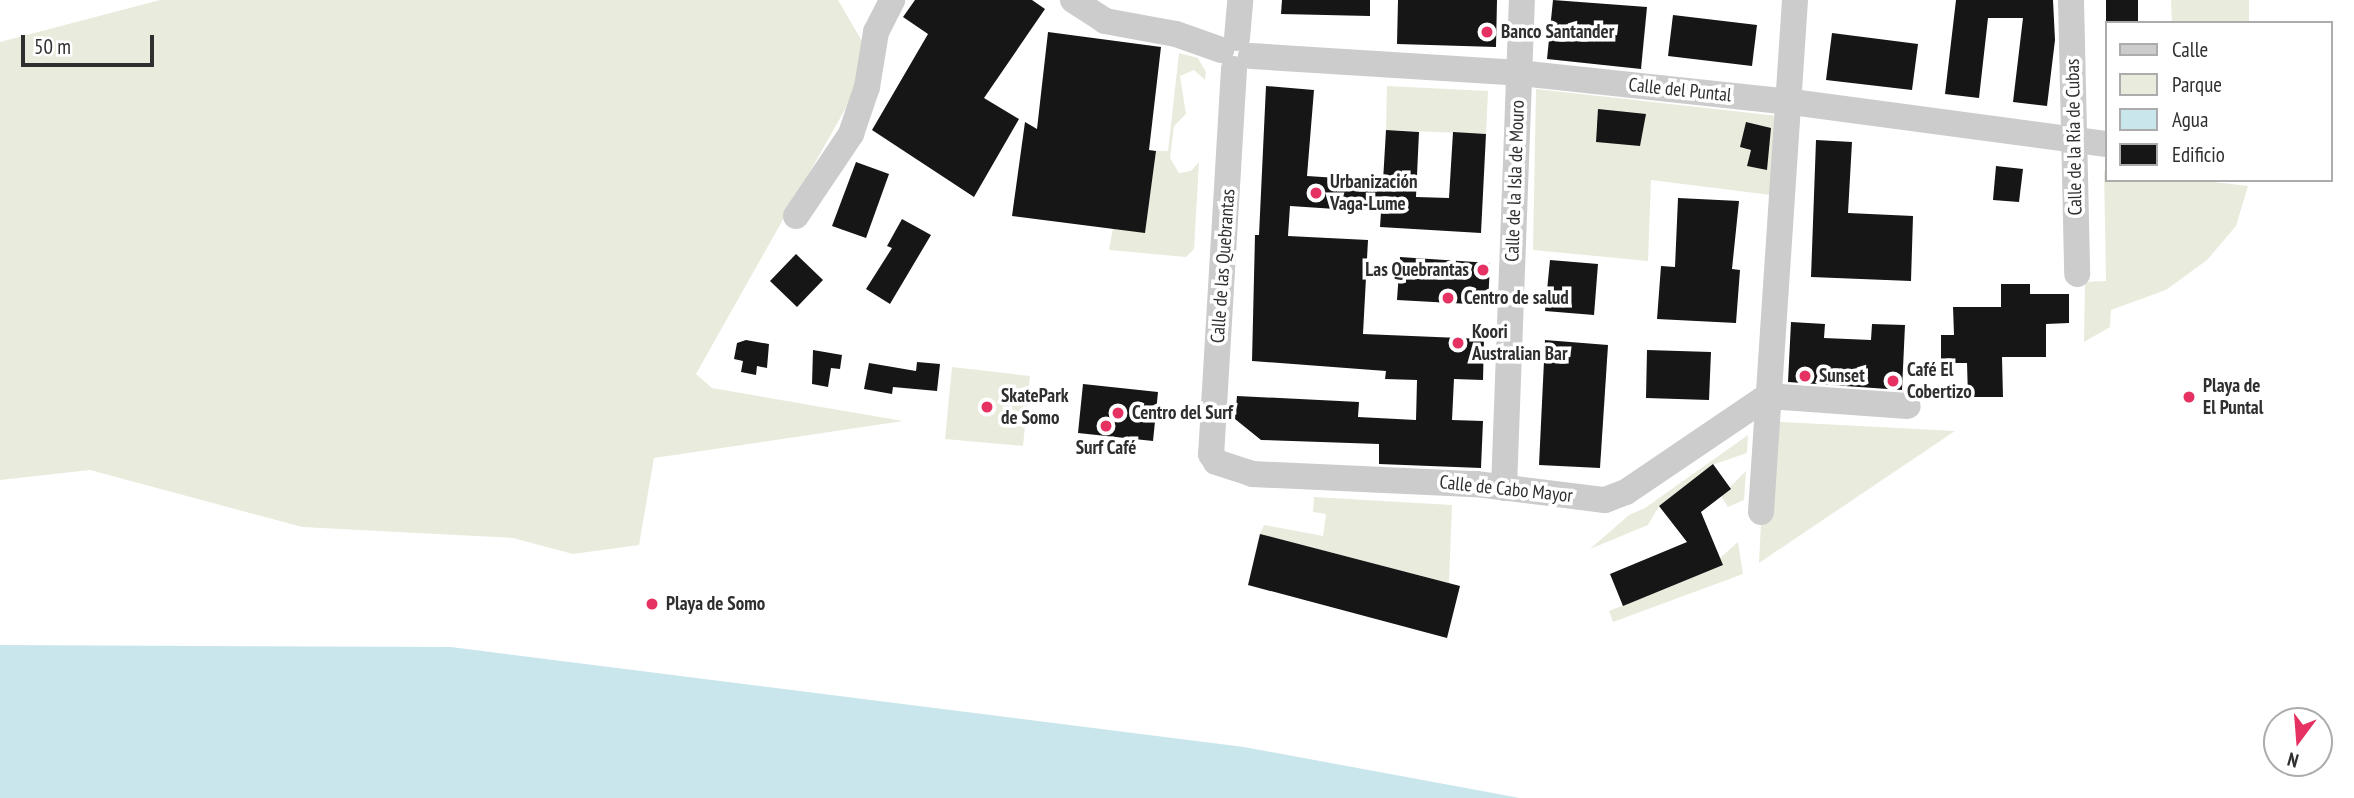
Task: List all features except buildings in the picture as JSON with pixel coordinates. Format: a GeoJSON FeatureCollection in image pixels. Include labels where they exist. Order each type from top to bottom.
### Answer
{"type":"FeatureCollection","features":[{"type":"Feature","properties":{"kind":"street"},"geometry":{"type":"LineString","coordinates":[[1073,0],[1108,11]]}},
{"type":"Feature","properties":{"kind":"street","name":"Calle de las Quebrantas"},"geometry":{"type":"LineString","coordinates":[[1216,462],[1210,453],[1240,0]]}},
{"type":"Feature","properties":{"kind":"street","name":"Calle de la Isla de Mouro"},"geometry":{"type":"LineString","coordinates":[[1504,488],[1522,0]]}},
{"type":"Feature","properties":{"kind":"street"},"geometry":{"type":"LineString","coordinates":[[1761,512],[1792,102],[1795,0]]}},
{"type":"Feature","properties":{"kind":"street","name":"Calle de la Ría de Cubas"},"geometry":{"type":"LineString","coordinates":[[2071,0],[2077,274]]}},
{"type":"Feature","properties":{"kind":"street"},"geometry":{"type":"LineString","coordinates":[[796,216],[851,134],[867,87],[879,6]]}},
{"type":"Feature","properties":{"kind":"street","name":"Calle del Puntal"},"geometry":{"type":"LineString","coordinates":[[1108,11],[1236,53],[1519,73],[1792,102],[2106,144]]}},
{"type":"Feature","properties":{"kind":"street"},"geometry":{"type":"LineString","coordinates":[[1768,397],[1908,405]]}},
{"type":"Feature","properties":{"kind":"street","name":"Calle de Cabo Mayor"},"geometry":{"type":"LineString","coordinates":[[1216,462],[1252,474],[1504,488],[1605,500],[1626,492],[1768,397]]}},
{"type":"Feature","properties":{"kind":"green space"},"geometry":{"type":"Polygon","coordinates":[[[160,0],[838,0],[863,43],[856,90],[696,374],[712,388],[903,421],[654,458],[639,545],[573,554],[513,538],[302,527],[90,470],[0,480],[0,42],[160,0]]]}},
{"type":"Feature","properties":{"kind":"green space"},"geometry":{"type":"Polygon","coordinates":[[[2171,0],[2249,0],[2249,21],[2172,21],[2171,0]]]}},
{"type":"Feature","properties":{"kind":"green space"},"geometry":{"type":"Polygon","coordinates":[[[1179,53],[1198,58],[1206,72],[1205,80],[1194,70],[1180,76],[1186,114],[1174,126],[1170,158],[1179,173],[1191,171],[1199,162],[1194,249],[1186,257],[1109,250],[1113,228],[1145,232],[1156,151],[1168,151],[1179,53]]]}},
{"type":"Feature","properties":{"kind":"green space"},"geometry":{"type":"Polygon","coordinates":[[[1387,86],[1488,91],[1486,134],[1386,130],[1387,86]]]}},
{"type":"Feature","properties":{"kind":"green space"},"geometry":{"type":"Polygon","coordinates":[[[1536,89],[1778,116],[1771,195],[1651,180],[1648,261],[1533,250],[1536,89]]]}},
{"type":"Feature","properties":{"kind":"green space"},"geometry":{"type":"Polygon","coordinates":[[[2104,169],[2106,182],[2215,182],[2248,186],[2236,226],[2207,260],[2166,290],[2111,310],[2110,327],[2084,342],[2085,282],[2106,281],[2104,169]]]}},
{"type":"Feature","properties":{"kind":"green space","name":"SkatePark de Somo"},"geometry":{"type":"Polygon","coordinates":[[[952,367],[1030,376],[1023,446],[945,439],[952,367]]]}},
{"type":"Feature","properties":{"kind":"green space"},"geometry":{"type":"Polygon","coordinates":[[[1766,421],[1955,431],[1759,563],[1766,421]]]}},
{"type":"Feature","properties":{"kind":"green space"},"geometry":{"type":"Polygon","coordinates":[[[1748,435],[1747,453],[1712,465],[1659,506],[1648,525],[1590,549],[1629,515],[1645,508],[1748,435]]]}},
{"type":"Feature","properties":{"kind":"green space"},"geometry":{"type":"Polygon","coordinates":[[[1746,471],[1744,500],[1728,507],[1721,496],[1746,471]]]}},
{"type":"Feature","properties":{"kind":"green space"},"geometry":{"type":"Polygon","coordinates":[[[1314,497],[1452,505],[1449,583],[1260,534],[1264,525],[1323,536],[1326,514],[1313,512],[1314,497]]]}},
{"type":"Feature","properties":{"kind":"green space"},"geometry":{"type":"Polygon","coordinates":[[[1738,542],[1743,574],[1613,622],[1609,611],[1723,565],[1720,558],[1738,542]]]}},
{"type":"Feature","properties":{"kind":"water"},"geometry":{"type":"Polygon","coordinates":[[[0,645],[451,647],[1244,747],[1520,798],[0,798],[0,645]]]}},
{"type":"Feature","properties":{"kind":"place","name":"Banco Santander"},"geometry":{"type":"Point","coordinates":[1487,32]}},
{"type":"Feature","properties":{"kind":"place","name":"Urbanización Vaga-Lume"},"geometry":{"type":"Point","coordinates":[1316,193]}},
{"type":"Feature","properties":{"kind":"place","name":"Las Quebrantas"},"geometry":{"type":"Point","coordinates":[1483,270]}},
{"type":"Feature","properties":{"kind":"place","name":"Centro de salud"},"geometry":{"type":"Point","coordinates":[1448,298]}},
{"type":"Feature","properties":{"kind":"place","name":"Koori Australian Bar"},"geometry":{"type":"Point","coordinates":[1458,343]}},
{"type":"Feature","properties":{"kind":"place","name":"Sunset"},"geometry":{"type":"Point","coordinates":[1805,376]}},
{"type":"Feature","properties":{"kind":"place","name":"Café El Cobertizo"},"geometry":{"type":"Point","coordinates":[1893,381]}},
{"type":"Feature","properties":{"kind":"place","name":"Playa de El Puntal"},"geometry":{"type":"Point","coordinates":[2189,397]}},
{"type":"Feature","properties":{"kind":"place","name":"SkatePark de Somo"},"geometry":{"type":"Point","coordinates":[987,407]}},
{"type":"Feature","properties":{"kind":"place","name":"Centro del Surf"},"geometry":{"type":"Point","coordinates":[1118,413]}},
{"type":"Feature","properties":{"kind":"place","name":"Surf Café"},"geometry":{"type":"Point","coordinates":[1106,426]}},
{"type":"Feature","properties":{"kind":"place","name":"Playa de Somo"},"geometry":{"type":"Point","coordinates":[652,604]}}]}
